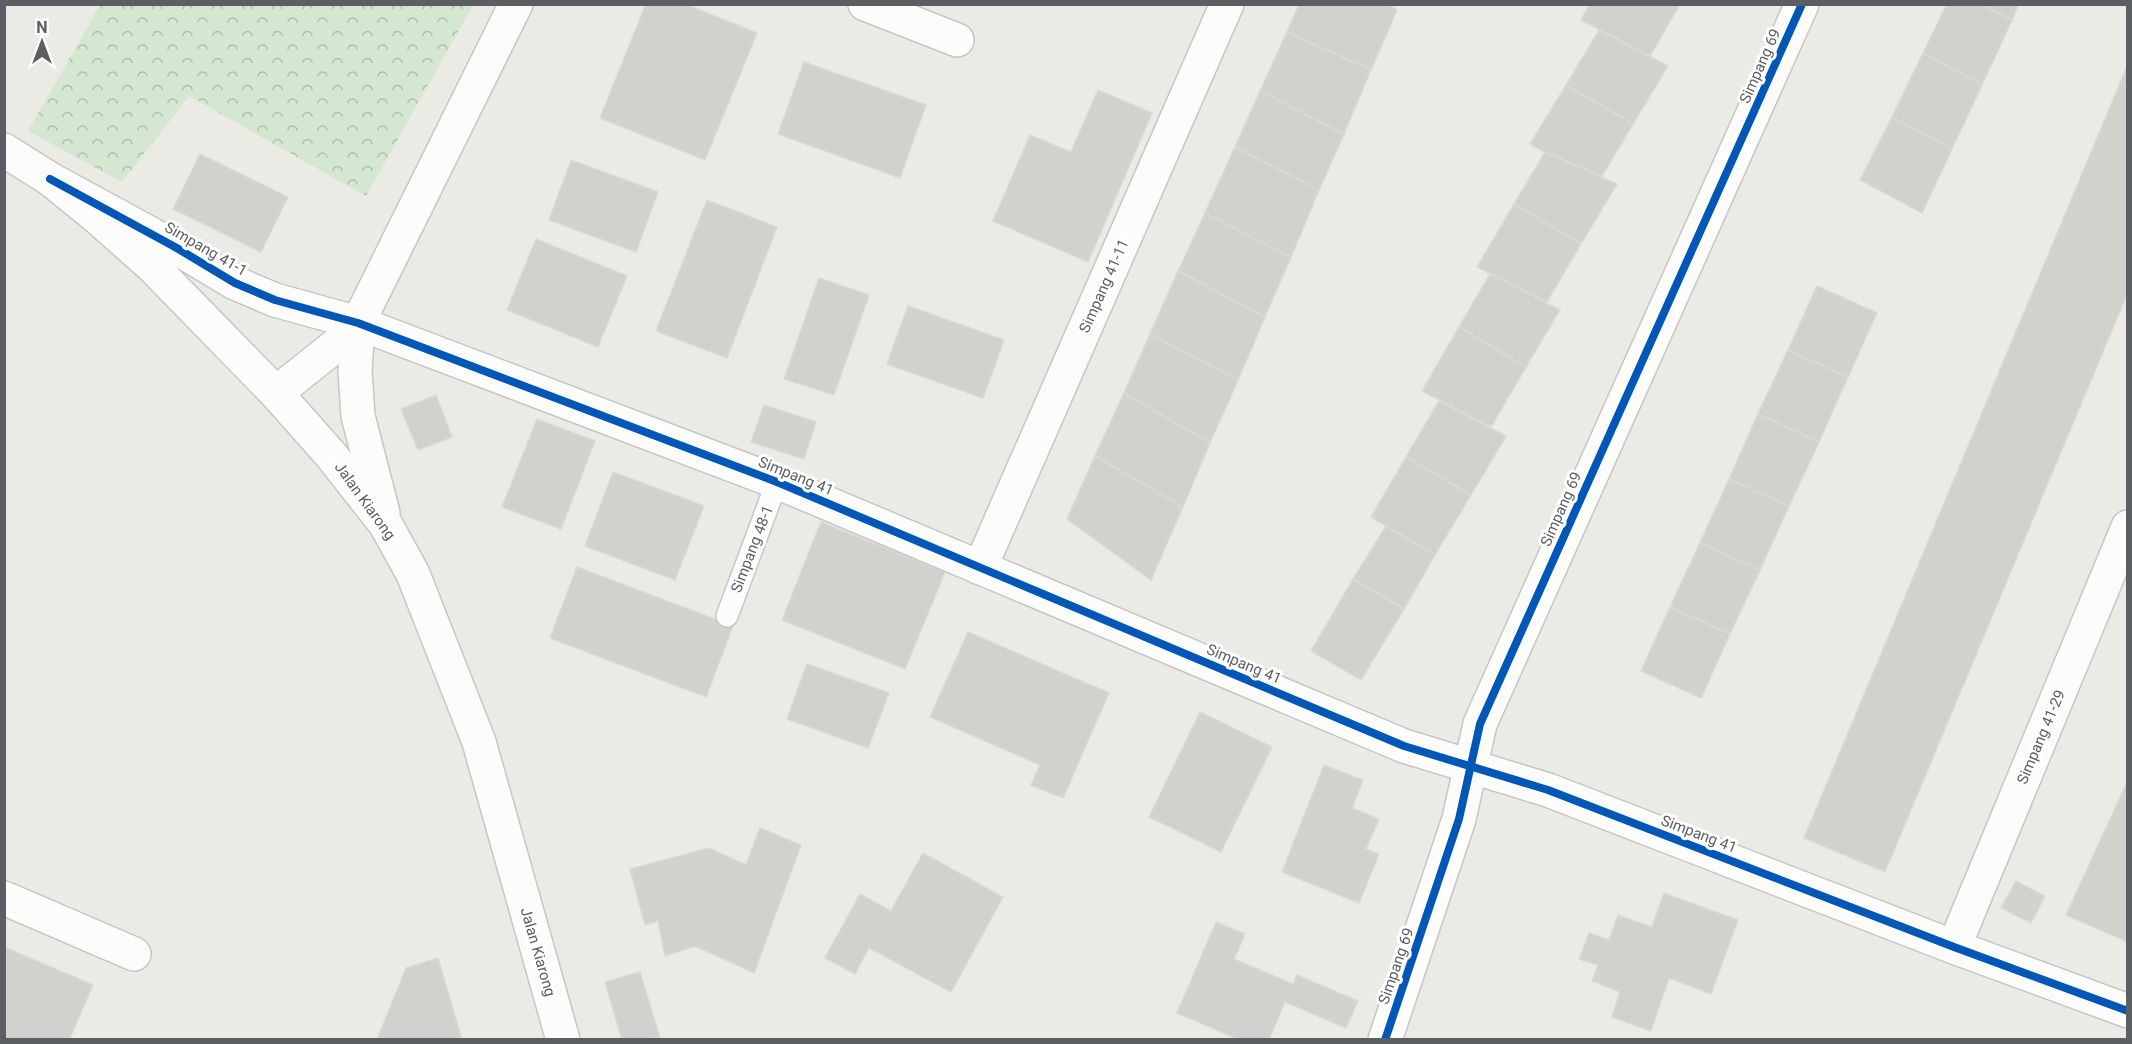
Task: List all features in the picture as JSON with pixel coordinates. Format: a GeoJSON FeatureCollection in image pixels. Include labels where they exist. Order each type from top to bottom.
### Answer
{"type":"FeatureCollection","features":[{"type":"Feature","properties":{"kind":"street"},"geometry":{"type":"LineString","coordinates":[[276,393],[340,342],[358,323],[516,4]]}},
{"type":"Feature","properties":{"kind":"street"},"geometry":{"type":"LineString","coordinates":[[865,4],[957,40]]}},
{"type":"Feature","properties":{"kind":"street","name":"Simpang 41-11"},"geometry":{"type":"LineString","coordinates":[[980,568],[1227,4]]}},
{"type":"Feature","properties":{"kind":"street","name":"Simpang 69"},"geometry":{"type":"LineString","coordinates":[[1385,1040],[1459,819],[1480,724],[1802,4]]}},
{"type":"Feature","properties":{"kind":"street","name":"Jalan Kiarong"},"geometry":{"type":"LineString","coordinates":[[4,150],[50,179],[152,266],[276,393],[331,455],[386,525],[413,574],[479,742],[563,1040]]}},
{"type":"Feature","properties":{"kind":"street","name":"Simpang 41-1"},"geometry":{"type":"LineString","coordinates":[[50,179],[175,247],[235,283],[275,300],[358,323]]}},
{"type":"Feature","properties":{"kind":"street"},"geometry":{"type":"LineString","coordinates":[[358,323],[355,371],[358,416],[386,525]]}},
{"type":"Feature","properties":{"kind":"street","name":"Simpang 41"},"geometry":{"type":"LineString","coordinates":[[358,323],[777,482],[1404,746],[1548,790],[1954,947],[2127,1011]]}},
{"type":"Feature","properties":{"kind":"street","name":"Simpang 41-29"},"geometry":{"type":"LineString","coordinates":[[1954,947],[2127,527]]}},
{"type":"Feature","properties":{"kind":"street"},"geometry":{"type":"LineString","coordinates":[[4,898],[134,954]]}},
{"type":"Feature","properties":{"kind":"lane","name":"Simpang 48-1"},"geometry":{"type":"LineString","coordinates":[[727,616],[777,482]]}},
{"type":"Feature","properties":{"kind":"green space"},"geometry":{"type":"Polygon","coordinates":[[[100,5],[473,5],[366,196],[189,96],[122,182],[28,131],[100,5]]]}},
{"type":"Feature","properties":{"kind":"building"},"geometry":{"type":"Polygon","coordinates":[[[646,4],[685,4],[757,33],[705,160],[600,118],[646,4]]]}},
{"type":"Feature","properties":{"kind":"building"},"geometry":{"type":"Polygon","coordinates":[[[1299,4],[1387,4],[1397,10],[1371,70],[1287,32],[1299,4]]]}},
{"type":"Feature","properties":{"kind":"building"},"geometry":{"type":"Polygon","coordinates":[[[1590,4],[1680,4],[1650,56],[1581,20],[1590,4]]]}},
{"type":"Feature","properties":{"kind":"building"},"geometry":{"type":"Polygon","coordinates":[[[1947,4],[1981,4],[2012,20],[1982,85],[1923,53],[1947,4]]]}},
{"type":"Feature","properties":{"kind":"building"},"geometry":{"type":"Polygon","coordinates":[[[1981,4],[2019,4],[2012,20],[1981,4]]]}},
{"type":"Feature","properties":{"kind":"building"},"geometry":{"type":"Polygon","coordinates":[[[1599,30],[1668,66],[1633,124],[1566,85],[1599,30]]]}},
{"type":"Feature","properties":{"kind":"building"},"geometry":{"type":"Polygon","coordinates":[[[1287,32],[1371,70],[1344,134],[1260,91],[1287,32]]]}},
{"type":"Feature","properties":{"kind":"building"},"geometry":{"type":"Polygon","coordinates":[[[1923,53],[1982,85],[1952,149],[1892,117],[1923,53]]]}},
{"type":"Feature","properties":{"kind":"building"},"geometry":{"type":"Polygon","coordinates":[[[804,62],[926,105],[900,178],[778,134],[804,62]]]}},
{"type":"Feature","properties":{"kind":"building"},"geometry":{"type":"Polygon","coordinates":[[[2128,64],[2128,292],[1885,872],[1804,838],[2128,64]]]}},
{"type":"Feature","properties":{"kind":"building"},"geometry":{"type":"Polygon","coordinates":[[[1566,85],[1633,124],[1602,176],[1530,144],[1566,85]]]}},
{"type":"Feature","properties":{"kind":"building"},"geometry":{"type":"Polygon","coordinates":[[[1098,90],[1152,113],[1088,262],[993,221],[1030,135],[1071,152],[1098,90]]]}},
{"type":"Feature","properties":{"kind":"building"},"geometry":{"type":"Polygon","coordinates":[[[1260,91],[1344,134],[1319,190],[1235,147],[1260,91]]]}},
{"type":"Feature","properties":{"kind":"building"},"geometry":{"type":"Polygon","coordinates":[[[1892,117],[1952,149],[1922,213],[1860,180],[1892,117]]]}},
{"type":"Feature","properties":{"kind":"building"},"geometry":{"type":"Polygon","coordinates":[[[1235,147],[1319,190],[1291,257],[1205,213],[1235,147]]]}},
{"type":"Feature","properties":{"kind":"building"},"geometry":{"type":"Polygon","coordinates":[[[1545,152],[1617,184],[1581,244],[1514,204],[1545,152]]]}},
{"type":"Feature","properties":{"kind":"building"},"geometry":{"type":"Polygon","coordinates":[[[200,154],[288,197],[261,252],[173,209],[200,154]]]}},
{"type":"Feature","properties":{"kind":"building"},"geometry":{"type":"Polygon","coordinates":[[[571,160],[658,192],[636,252],[549,220],[571,160]]]}},
{"type":"Feature","properties":{"kind":"building"},"geometry":{"type":"Polygon","coordinates":[[[707,200],[777,227],[727,358],[656,331],[707,200]]]}},
{"type":"Feature","properties":{"kind":"building"},"geometry":{"type":"Polygon","coordinates":[[[1514,204],[1581,244],[1547,302],[1477,267],[1514,204]]]}},
{"type":"Feature","properties":{"kind":"building"},"geometry":{"type":"Polygon","coordinates":[[[1205,213],[1291,257],[1265,317],[1178,271],[1205,213]]]}},
{"type":"Feature","properties":{"kind":"building"},"geometry":{"type":"Polygon","coordinates":[[[536,239],[627,276],[598,347],[507,310],[536,239]]]}},
{"type":"Feature","properties":{"kind":"building"},"geometry":{"type":"Polygon","coordinates":[[[1178,271],[1265,317],[1238,380],[1150,334],[1178,271]]]}},
{"type":"Feature","properties":{"kind":"building"},"geometry":{"type":"Polygon","coordinates":[[[1490,274],[1560,310],[1526,367],[1459,327],[1490,274]]]}},
{"type":"Feature","properties":{"kind":"building"},"geometry":{"type":"Polygon","coordinates":[[[819,278],[869,295],[834,395],[784,379],[819,278]]]}},
{"type":"Feature","properties":{"kind":"building"},"geometry":{"type":"Polygon","coordinates":[[[1817,286],[1877,313],[1848,377],[1788,350],[1817,286]]]}},
{"type":"Feature","properties":{"kind":"building"},"geometry":{"type":"Polygon","coordinates":[[[908,306],[1004,340],[983,398],[887,364],[908,306]]]}},
{"type":"Feature","properties":{"kind":"building"},"geometry":{"type":"Polygon","coordinates":[[[1459,327],[1526,367],[1491,427],[1422,391],[1459,327]]]}},
{"type":"Feature","properties":{"kind":"building"},"geometry":{"type":"Polygon","coordinates":[[[1150,334],[1238,380],[1210,443],[1124,393],[1150,334]]]}},
{"type":"Feature","properties":{"kind":"building"},"geometry":{"type":"Polygon","coordinates":[[[1788,350],[1848,377],[1819,442],[1758,414],[1788,350]]]}},
{"type":"Feature","properties":{"kind":"building"},"geometry":{"type":"Polygon","coordinates":[[[1124,393],[1210,443],[1183,507],[1095,456],[1124,393]]]}},
{"type":"Feature","properties":{"kind":"building"},"geometry":{"type":"Polygon","coordinates":[[[436,395],[452,437],[418,450],[401,409],[436,395]]]}},
{"type":"Feature","properties":{"kind":"building"},"geometry":{"type":"Polygon","coordinates":[[[1439,401],[1506,436],[1471,495],[1406,457],[1439,401]]]}},
{"type":"Feature","properties":{"kind":"building"},"geometry":{"type":"Polygon","coordinates":[[[764,405],[816,422],[804,459],[751,442],[764,405]]]}},
{"type":"Feature","properties":{"kind":"building"},"geometry":{"type":"Polygon","coordinates":[[[1758,414],[1819,442],[1789,506],[1729,479],[1758,414]]]}},
{"type":"Feature","properties":{"kind":"building"},"geometry":{"type":"Polygon","coordinates":[[[537,419],[595,441],[561,529],[502,507],[537,419]]]}},
{"type":"Feature","properties":{"kind":"building"},"geometry":{"type":"Polygon","coordinates":[[[1095,456],[1183,507],[1151,580],[1067,519],[1095,456]]]}},
{"type":"Feature","properties":{"kind":"building"},"geometry":{"type":"Polygon","coordinates":[[[1406,457],[1471,495],[1435,555],[1371,517],[1406,457]]]}},
{"type":"Feature","properties":{"kind":"building"},"geometry":{"type":"Polygon","coordinates":[[[613,472],[704,506],[675,580],[585,546],[613,472]]]}},
{"type":"Feature","properties":{"kind":"building"},"geometry":{"type":"Polygon","coordinates":[[[1729,479],[1789,506],[1760,570],[1700,543],[1729,479]]]}},
{"type":"Feature","properties":{"kind":"building"},"geometry":{"type":"Polygon","coordinates":[[[821,522],[945,572],[905,669],[782,620],[821,522]]]}},
{"type":"Feature","properties":{"kind":"building"},"geometry":{"type":"Polygon","coordinates":[[[1386,526],[1435,555],[1404,609],[1353,579],[1386,526]]]}},
{"type":"Feature","properties":{"kind":"building"},"geometry":{"type":"Polygon","coordinates":[[[1700,543],[1760,570],[1730,634],[1670,607],[1700,543]]]}},
{"type":"Feature","properties":{"kind":"building"},"geometry":{"type":"Polygon","coordinates":[[[577,567],[733,626],[706,697],[550,638],[577,567]]]}},
{"type":"Feature","properties":{"kind":"building"},"geometry":{"type":"Polygon","coordinates":[[[1353,579],[1404,609],[1361,680],[1311,651],[1353,579]]]}},
{"type":"Feature","properties":{"kind":"building"},"geometry":{"type":"Polygon","coordinates":[[[1670,607],[1730,634],[1701,698],[1641,671],[1670,607]]]}},
{"type":"Feature","properties":{"kind":"building"},"geometry":{"type":"Polygon","coordinates":[[[968,632],[1109,693],[1063,798],[1031,785],[1040,765],[930,717],[968,632]]]}},
{"type":"Feature","properties":{"kind":"building"},"geometry":{"type":"Polygon","coordinates":[[[807,664],[889,693],[868,748],[787,719],[807,664]]]}},
{"type":"Feature","properties":{"kind":"building"},"geometry":{"type":"Polygon","coordinates":[[[1200,712],[1272,747],[1221,852],[1149,817],[1200,712]]]}},
{"type":"Feature","properties":{"kind":"building"},"geometry":{"type":"Polygon","coordinates":[[[1324,765],[1363,780],[1352,808],[1379,819],[1366,849],[1379,854],[1359,903],[1282,872],[1324,765]]]}},
{"type":"Feature","properties":{"kind":"building"},"geometry":{"type":"Polygon","coordinates":[[[2128,780],[2128,942],[2066,915],[2128,780]]]}},
{"type":"Feature","properties":{"kind":"building"},"geometry":{"type":"Polygon","coordinates":[[[760,828],[801,845],[754,973],[695,946],[665,956],[658,921],[645,925],[630,869],[709,848],[746,865],[760,828]]]}},
{"type":"Feature","properties":{"kind":"building"},"geometry":{"type":"Polygon","coordinates":[[[923,853],[1003,897],[951,992],[869,948],[855,974],[825,958],[860,894],[891,911],[923,853]]]}},
{"type":"Feature","properties":{"kind":"building"},"geometry":{"type":"Polygon","coordinates":[[[2016,881],[2045,896],[2031,923],[2001,908],[2016,881]]]}},
{"type":"Feature","properties":{"kind":"building"},"geometry":{"type":"Polygon","coordinates":[[[1664,893],[1738,920],[1711,994],[1669,978],[1651,1031],[1612,1017],[1620,992],[1592,981],[1598,965],[1579,959],[1589,933],[1609,940],[1618,915],[1652,927],[1664,893]]]}},
{"type":"Feature","properties":{"kind":"building"},"geometry":{"type":"Polygon","coordinates":[[[1216,922],[1245,934],[1234,959],[1293,984],[1297,975],[1358,1001],[1346,1028],[1285,1002],[1269,1040],[1240,1040],[1177,1013],[1216,922]]]}},
{"type":"Feature","properties":{"kind":"building"},"geometry":{"type":"Polygon","coordinates":[[[4,947],[93,985],[69,1040],[4,1040],[4,947]]]}},
{"type":"Feature","properties":{"kind":"building"},"geometry":{"type":"Polygon","coordinates":[[[438,958],[462,1040],[377,1040],[406,968],[438,958]]]}},
{"type":"Feature","properties":{"kind":"building"},"geometry":{"type":"Polygon","coordinates":[[[640,972],[660,1038],[622,1040],[605,982],[640,972]]]}},
{"type":"Feature","properties":{"kind":"cycle path"},"geometry":{"type":"LineString","coordinates":[[1385,1040],[1459,819],[1480,724],[1802,4]]}},
{"type":"Feature","properties":{"kind":"cycle path"},"geometry":{"type":"LineString","coordinates":[[50,179],[175,247],[235,283],[275,300],[358,323],[777,482],[1404,746],[1548,790],[1954,947],[2128,1011]]}}]}
